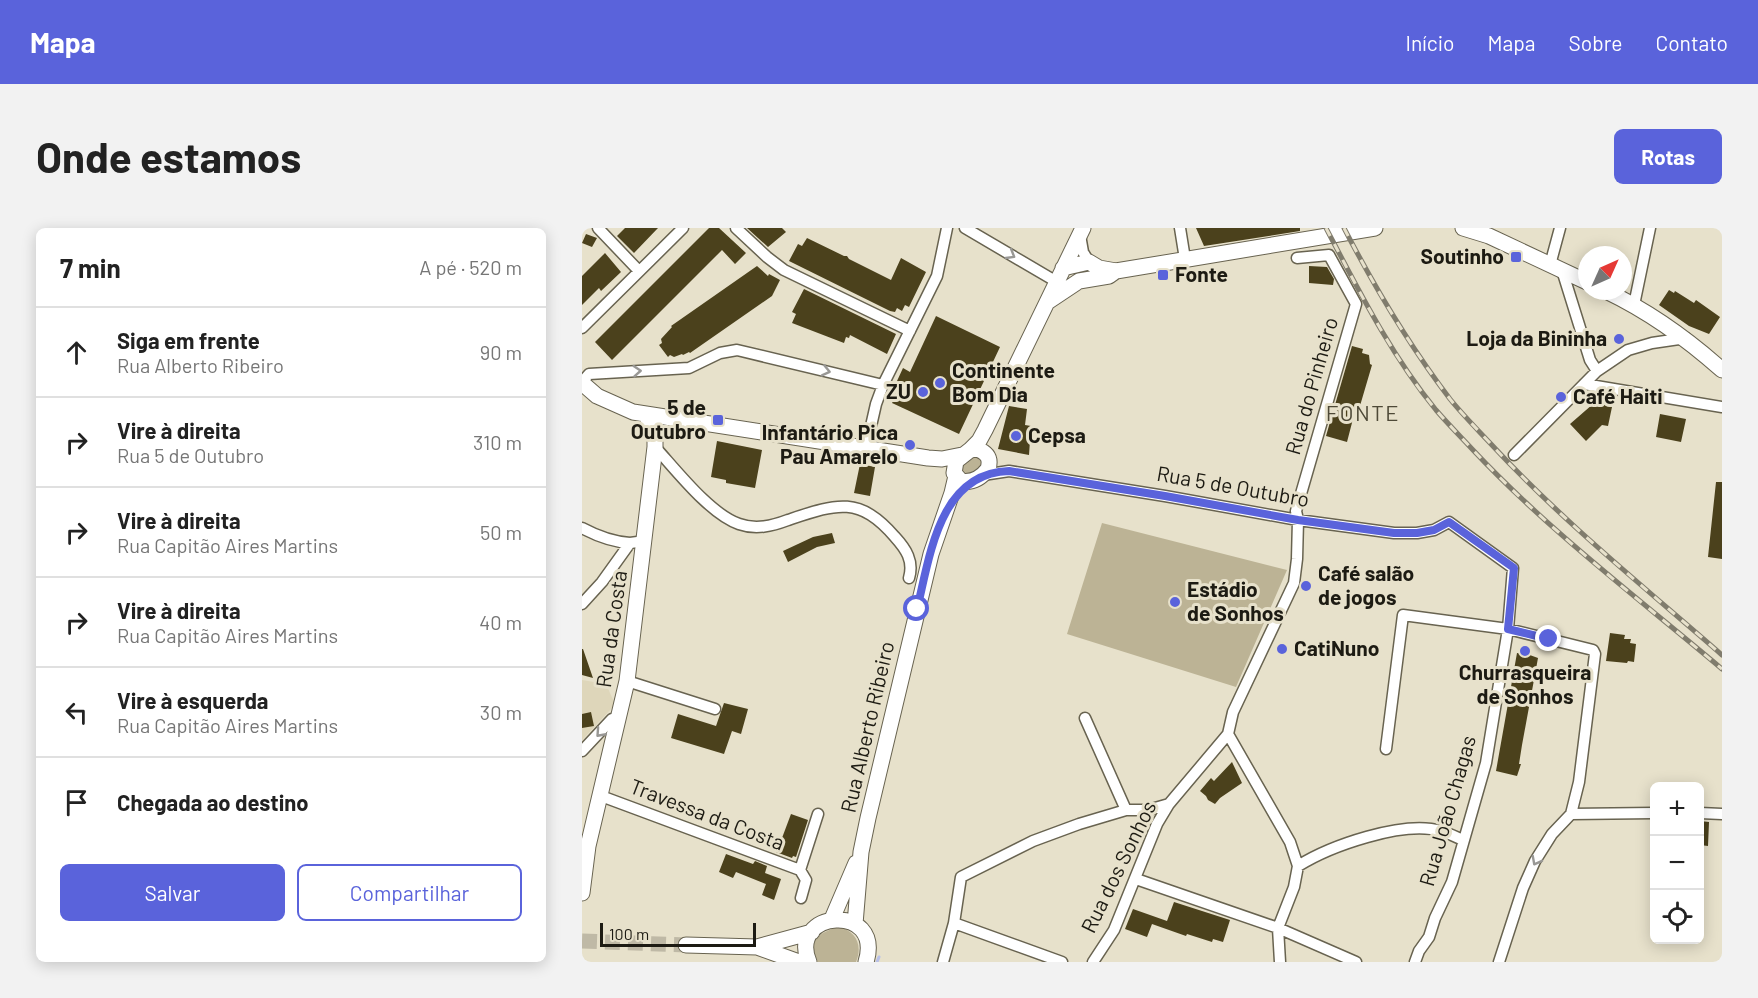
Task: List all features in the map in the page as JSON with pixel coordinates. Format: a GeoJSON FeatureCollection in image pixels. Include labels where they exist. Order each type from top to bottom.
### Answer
{"type":"FeatureCollection","features":[{"type":"Feature","properties":{"kind":"main road"},"geometry":{"type":"LineString","coordinates":[[1063,268],[1089,262],[1098,268],[1116,271],[1375,228]]}},
{"type":"Feature","properties":{"kind":"main road"},"geometry":{"type":"LineString","coordinates":[[1463,228],[1489,236],[1578,278]]}},
{"type":"Feature","properties":{"kind":"main road"},"geometry":{"type":"LineString","coordinates":[[928,458],[946,466],[961,481],[968,483],[988,470],[976,454],[979,441],[1081,231]]}},
{"type":"Feature","properties":{"kind":"main road"},"geometry":{"type":"LineString","coordinates":[[1063,268],[1079,281]]}},
{"type":"Feature","properties":{"kind":"main road"},"geometry":{"type":"LineString","coordinates":[[1048,301],[1079,281],[1109,276],[1116,271]]}},
{"type":"Feature","properties":{"kind":"main road"},"geometry":{"type":"LineString","coordinates":[[1624,300],[1686,338],[1722,369]]}},
{"type":"Feature","properties":{"kind":"main road"},"geometry":{"type":"LineString","coordinates":[[582,382],[597,396],[633,412],[928,458],[942,459],[976,454]]}},
{"type":"Feature","properties":{"kind":"main road","name":"Rua da Costa"},"geometry":{"type":"LineString","coordinates":[[646,414],[655,442]]}},
{"type":"Feature","properties":{"kind":"main road","name":"Rua da Costa"},"geometry":{"type":"LineString","coordinates":[[582,893],[588,846],[602,796],[627,681],[637,542],[655,442],[665,417]]}},
{"type":"Feature","properties":{"kind":"main road"},"geometry":{"type":"LineString","coordinates":[[955,474],[956,462],[976,454]]}},
{"type":"Feature","properties":{"kind":"main road","name":"Rua Alberto Ribeiro"},"geometry":{"type":"LineString","coordinates":[[855,924],[861,852],[931,554],[947,509],[955,474]]}},
{"type":"Feature","properties":{"kind":"main road","name":"Rua Alberto Ribeiro"},"geometry":{"type":"LineString","coordinates":[[947,509],[962,490],[980,477]]}},
{"type":"Feature","properties":{"kind":"main road","name":"Rua Alberto Ribeiro"},"geometry":{"type":"LineString","coordinates":[[832,919],[861,852]]}},
{"type":"Feature","properties":{"kind":"main road"},"geometry":{"type":"LineString","coordinates":[[809,962],[806,949],[812,932],[817,926],[832,919],[855,924],[862,932],[867,941],[866,962]]}},
{"type":"Feature","properties":{"kind":"main road"},"geometry":{"type":"LineString","coordinates":[[686,945],[757,947],[812,932]]}},
{"type":"Feature","properties":{"kind":"main road"},"geometry":{"type":"LineString","coordinates":[[757,947],[799,962]]}},
{"type":"Feature","properties":{"kind":"street"},"geometry":{"type":"LineString","coordinates":[[598,228],[639,271]]}},
{"type":"Feature","properties":{"kind":"street"},"geometry":{"type":"LineString","coordinates":[[582,328],[682,228]]}},
{"type":"Feature","properties":{"kind":"street"},"geometry":{"type":"LineString","coordinates":[[736,228],[784,270],[910,331]]}},
{"type":"Feature","properties":{"kind":"street"},"geometry":{"type":"LineString","coordinates":[[866,448],[876,404],[937,276],[947,228]]}},
{"type":"Feature","properties":{"kind":"street"},"geometry":{"type":"LineString","coordinates":[[965,228],[1057,282]]}},
{"type":"Feature","properties":{"kind":"street"},"geometry":{"type":"LineString","coordinates":[[1180,228],[1185,259]]}},
{"type":"Feature","properties":{"kind":"street"},"geometry":{"type":"LineString","coordinates":[[1560,228],[1556,267],[1590,360],[1597,371]]}},
{"type":"Feature","properties":{"kind":"street"},"geometry":{"type":"LineString","coordinates":[[1634,305],[1650,228]]}},
{"type":"Feature","properties":{"kind":"street"},"geometry":{"type":"LineString","coordinates":[[1081,231],[1083,252],[1089,262]]}},
{"type":"Feature","properties":{"kind":"street","name":"Rua do Pinheiro"},"geometry":{"type":"LineString","coordinates":[[1228,735],[1233,712],[1294,583],[1297,559],[1298,520],[1296,511],[1356,304],[1329,255],[1297,258]]}},
{"type":"Feature","properties":{"kind":"street"},"geometry":{"type":"LineString","coordinates":[[1514,455],[1597,371],[1628,350],[1652,343],[1686,338]]}},
{"type":"Feature","properties":{"kind":"street"},"geometry":{"type":"LineString","coordinates":[[582,382],[589,374],[689,368],[720,353],[737,350],[884,385]]}},
{"type":"Feature","properties":{"kind":"street"},"geometry":{"type":"LineString","coordinates":[[1584,384],[1722,407]]}},
{"type":"Feature","properties":{"kind":"street"},"geometry":{"type":"LineString","coordinates":[[655,442],[708,503],[727,519],[742,525],[769,527],[845,505],[863,510],[880,520],[906,549],[911,561],[909,578]]}},
{"type":"Feature","properties":{"kind":"street","name":"Rua 5 de Outubro"},"geometry":{"type":"LineString","coordinates":[[976,454],[1009,471],[1298,520],[1405,533],[1434,530],[1449,522]]}},
{"type":"Feature","properties":{"kind":"street","name":"Rua 5 de Outubro"},"geometry":{"type":"LineString","coordinates":[[980,477],[1009,471]]}},
{"type":"Feature","properties":{"kind":"street","name":"Rua João Chagas"},"geometry":{"type":"LineString","coordinates":[[1415,962],[1419,951],[1429,937],[1452,882],[1486,763],[1508,629],[1514,568],[1449,522]]}},
{"type":"Feature","properties":{"kind":"street"},"geometry":{"type":"LineString","coordinates":[[582,528],[595,535],[637,542]]}},
{"type":"Feature","properties":{"kind":"street"},"geometry":{"type":"LineString","coordinates":[[582,604],[637,542]]}},
{"type":"Feature","properties":{"kind":"street"},"geometry":{"type":"LineString","coordinates":[[1386,749],[1403,615],[1508,629],[1593,650],[1595,654],[1578,782],[1571,814],[1552,834],[1535,861],[1523,888],[1499,962]]}},
{"type":"Feature","properties":{"kind":"street"},"geometry":{"type":"LineString","coordinates":[[627,681],[715,709]]}},
{"type":"Feature","properties":{"kind":"street"},"geometry":{"type":"LineString","coordinates":[[1085,718],[1126,810]]}},
{"type":"Feature","properties":{"kind":"street"},"geometry":{"type":"LineString","coordinates":[[582,751],[612,719],[619,721]]}},
{"type":"Feature","properties":{"kind":"street"},"geometry":{"type":"LineString","coordinates":[[1228,735],[1290,842],[1298,866],[1294,887],[1278,928],[1281,962]]}},
{"type":"Feature","properties":{"kind":"street","name":"Rua dos Sonhos"},"geometry":{"type":"LineString","coordinates":[[1094,962],[1114,930],[1156,824],[1169,804],[1228,735]]}},
{"type":"Feature","properties":{"kind":"street","name":"Travessa da Costa"},"geometry":{"type":"LineString","coordinates":[[602,796],[800,870],[806,880],[801,898]]}},
{"type":"Feature","properties":{"kind":"street"},"geometry":{"type":"LineString","coordinates":[[943,962],[954,923],[961,877],[1032,841],[1079,824],[1126,810],[1148,810],[1169,804]]}},
{"type":"Feature","properties":{"kind":"street"},"geometry":{"type":"LineString","coordinates":[[1571,814],[1650,813]]}},
{"type":"Feature","properties":{"kind":"street"},"geometry":{"type":"LineString","coordinates":[[1704,813],[1722,814]]}},
{"type":"Feature","properties":{"kind":"street","name":"Travessa da Costa"},"geometry":{"type":"LineString","coordinates":[[800,870],[818,814]]}},
{"type":"Feature","properties":{"kind":"street"},"geometry":{"type":"LineString","coordinates":[[1298,866],[1311,858],[1359,839],[1391,831],[1411,829],[1440,831],[1463,840]]}},
{"type":"Feature","properties":{"kind":"street"},"geometry":{"type":"LineString","coordinates":[[1136,879],[1278,928],[1356,962]]}},
{"type":"Feature","properties":{"kind":"street"},"geometry":{"type":"LineString","coordinates":[[954,923],[1062,962]]}},
{"type":"Feature","properties":{"kind":"shaded area"},"geometry":{"type":"Polygon","coordinates":[[[976,456],[984,461],[978,472],[965,476],[959,469],[970,458],[976,456]]]}},
{"type":"Feature","properties":{"kind":"shaded area","name":"Estádio de Sonhos"},"geometry":{"type":"Polygon","coordinates":[[[1102,523],[1287,570],[1236,687],[1067,634],[1102,523]]]}},
{"type":"Feature","properties":{"kind":"shaded area"},"geometry":{"type":"Polygon","coordinates":[[[582,680],[606,684],[614,702],[612,708],[582,740],[582,680]]]}},
{"type":"Feature","properties":{"kind":"shaded area"},"geometry":{"type":"Polygon","coordinates":[[[839,927],[850,932],[857,940],[859,950],[856,962],[818,962],[814,948],[817,938],[839,927]]]}},
{"type":"Feature","properties":{"kind":"building"},"geometry":{"type":"Polygon","coordinates":[[[625,228],[658,228],[634,253],[617,236],[625,228]]]}},
{"type":"Feature","properties":{"kind":"building"},"geometry":{"type":"Polygon","coordinates":[[[709,228],[719,228],[746,253],[735,264],[722,250],[612,360],[595,342],[709,228]]]}},
{"type":"Feature","properties":{"kind":"building"},"geometry":{"type":"Polygon","coordinates":[[[747,228],[782,228],[786,232],[768,247],[747,228]]]}},
{"type":"Feature","properties":{"kind":"building"},"geometry":{"type":"Polygon","coordinates":[[[1196,228],[1300,228],[1300,231],[1204,246],[1196,228]]]}},
{"type":"Feature","properties":{"kind":"building"},"geometry":{"type":"Polygon","coordinates":[[[586,234],[597,238],[592,247],[582,243],[586,234]]]}},
{"type":"Feature","properties":{"kind":"building"},"geometry":{"type":"Polygon","coordinates":[[[807,238],[891,280],[901,258],[926,272],[909,307],[905,305],[902,311],[897,308],[895,312],[890,311],[789,261],[798,244],[802,246],[807,238]]]}},
{"type":"Feature","properties":{"kind":"building"},"geometry":{"type":"Polygon","coordinates":[[[605,253],[621,272],[601,291],[599,288],[582,305],[582,276],[605,253]]]}},
{"type":"Feature","properties":{"kind":"building"},"geometry":{"type":"Polygon","coordinates":[[[757,266],[768,276],[769,274],[780,280],[772,296],[690,353],[668,357],[659,345],[671,326],[757,266]]]}},
{"type":"Feature","properties":{"kind":"building"},"geometry":{"type":"Polygon","coordinates":[[[1309,266],[1327,267],[1334,279],[1333,285],[1309,283],[1309,266]]]}},
{"type":"Feature","properties":{"kind":"building"},"geometry":{"type":"Polygon","coordinates":[[[804,289],[896,334],[887,354],[850,335],[849,338],[846,337],[844,343],[792,323],[796,314],[792,312],[804,289]]]}},
{"type":"Feature","properties":{"kind":"building"},"geometry":{"type":"Polygon","coordinates":[[[1669,290],[1674,293],[1675,291],[1694,303],[1696,300],[1720,317],[1709,334],[1689,326],[1659,305],[1669,290]]]}},
{"type":"Feature","properties":{"kind":"building","name":"Continente Bom Dia"},"geometry":{"type":"Polygon","coordinates":[[[936,316],[1000,347],[959,434],[892,403],[896,396],[891,394],[903,368],[910,372],[936,316]]]}},
{"type":"Feature","properties":{"kind":"building"},"geometry":{"type":"Polygon","coordinates":[[[1352,346],[1363,349],[1362,353],[1369,355],[1372,365],[1347,442],[1326,436],[1352,346]]]}},
{"type":"Feature","properties":{"kind":"building"},"geometry":{"type":"Polygon","coordinates":[[[1593,404],[1612,407],[1608,426],[1602,425],[1586,441],[1570,424],[1593,404]]]}},
{"type":"Feature","properties":{"kind":"building"},"geometry":{"type":"Polygon","coordinates":[[[1009,406],[1027,409],[1025,425],[1031,426],[1029,455],[998,449],[1009,406]]]}},
{"type":"Feature","properties":{"kind":"building"},"geometry":{"type":"Polygon","coordinates":[[[1660,414],[1686,419],[1681,442],[1656,437],[1660,414]]]}},
{"type":"Feature","properties":{"kind":"building"},"geometry":{"type":"Polygon","coordinates":[[[717,441],[762,450],[755,488],[726,483],[726,480],[711,477],[717,441]]]}},
{"type":"Feature","properties":{"kind":"building"},"geometry":{"type":"Polygon","coordinates":[[[860,464],[875,467],[870,496],[854,493],[860,464]]]}},
{"type":"Feature","properties":{"kind":"building"},"geometry":{"type":"Polygon","coordinates":[[[1716,482],[1722,482],[1722,559],[1708,557],[1716,482]]]}},
{"type":"Feature","properties":{"kind":"building"},"geometry":{"type":"Polygon","coordinates":[[[832,533],[835,543],[817,547],[788,562],[783,551],[813,537],[832,533]]]}},
{"type":"Feature","properties":{"kind":"building"},"geometry":{"type":"Polygon","coordinates":[[[1610,633],[1625,635],[1624,639],[1631,639],[1630,643],[1636,644],[1634,662],[1606,661],[1610,633]]]}},
{"type":"Feature","properties":{"kind":"building"},"geometry":{"type":"Polygon","coordinates":[[[583,649],[593,678],[582,675],[583,649]]]}},
{"type":"Feature","properties":{"kind":"building"},"geometry":{"type":"Polygon","coordinates":[[[1517,653],[1538,658],[1522,745],[1519,764],[1521,764],[1517,776],[1496,771],[1517,653]]]}},
{"type":"Feature","properties":{"kind":"building"},"geometry":{"type":"Polygon","coordinates":[[[724,703],[748,709],[741,734],[732,731],[724,754],[671,738],[678,714],[716,726],[724,703]]]}},
{"type":"Feature","properties":{"kind":"building"},"geometry":{"type":"Polygon","coordinates":[[[591,712],[594,726],[582,728],[582,714],[591,712]]]}},
{"type":"Feature","properties":{"kind":"building"},"geometry":{"type":"Polygon","coordinates":[[[1232,762],[1242,783],[1215,804],[1200,791],[1211,778],[1214,781],[1232,762]]]}},
{"type":"Feature","properties":{"kind":"building"},"geometry":{"type":"Polygon","coordinates":[[[791,814],[808,820],[796,857],[792,858],[776,852],[791,814]]]}},
{"type":"Feature","properties":{"kind":"building"},"geometry":{"type":"Polygon","coordinates":[[[1704,821],[1709,822],[1708,846],[1704,846],[1704,821]]]}},
{"type":"Feature","properties":{"kind":"building"},"geometry":{"type":"Polygon","coordinates":[[[726,854],[753,864],[755,861],[767,866],[765,873],[781,879],[774,900],[762,895],[766,884],[736,872],[733,878],[719,872],[726,854]]]}},
{"type":"Feature","properties":{"kind":"building"},"geometry":{"type":"Polygon","coordinates":[[[1174,902],[1230,920],[1223,942],[1213,939],[1212,942],[1187,934],[1186,936],[1152,924],[1147,937],[1125,929],[1133,909],[1167,921],[1174,902]]]}},
{"type":"Feature","properties":{"kind":"waterway"},"geometry":{"type":"LineString","coordinates":[[877,962],[879,957]]}},
{"type":"Feature","properties":{"kind":"tunnel"},"geometry":{"type":"LineString","coordinates":[[582,941],[686,945]]}},
{"type":"Feature","properties":{"kind":"railway"},"geometry":{"type":"LineString","coordinates":[[1326,228],[1390,345],[1441,415],[1502,480],[1532,508],[1594,563],[1722,669]]}},
{"type":"Feature","properties":{"kind":"railway"},"geometry":{"type":"LineString","coordinates":[[1344,228],[1380,294],[1407,337],[1459,410],[1545,499],[1722,655]]}},
{"type":"Feature","properties":{"kind":"place","name":"Soutinho"},"geometry":{"type":"Point","coordinates":[1516,257]}},
{"type":"Feature","properties":{"kind":"place","name":"Fonte"},"geometry":{"type":"Point","coordinates":[1163,275]}},
{"type":"Feature","properties":{"kind":"place","name":"Loja da Bininha"},"geometry":{"type":"Point","coordinates":[1619,339]}},
{"type":"Feature","properties":{"kind":"place","name":"Continente Bom Dia"},"geometry":{"type":"Point","coordinates":[940,383]}},
{"type":"Feature","properties":{"kind":"place","name":"ZU"},"geometry":{"type":"Point","coordinates":[923,392]}},
{"type":"Feature","properties":{"kind":"place","name":"Café Haiti"},"geometry":{"type":"Point","coordinates":[1561,397]}},
{"type":"Feature","properties":{"kind":"place","name":"5 de Outubro"},"geometry":{"type":"Point","coordinates":[718,420]}},
{"type":"Feature","properties":{"kind":"place","name":"Cepsa"},"geometry":{"type":"Point","coordinates":[1016,436]}},
{"type":"Feature","properties":{"kind":"place","name":"Infantário Pica Pau Amarelo"},"geometry":{"type":"Point","coordinates":[910,445]}},
{"type":"Feature","properties":{"kind":"place","name":"Café salão de jogos"},"geometry":{"type":"Point","coordinates":[1306,586]}},
{"type":"Feature","properties":{"kind":"place","name":"Estádio de Sonhos"},"geometry":{"type":"Point","coordinates":[1175,602]}},
{"type":"Feature","properties":{"kind":"place","name":"CatiNuno"},"geometry":{"type":"Point","coordinates":[1282,649]}},
{"type":"Feature","properties":{"kind":"place","name":"Churrasqueira de Sonhos"},"geometry":{"type":"Point","coordinates":[1525,651]}},
{"type":"Feature","properties":{"kind":"district","name":"FONTE"},"geometry":{"type":"Point","coordinates":[1363,413]}},
{"type":"Feature","properties":{"kind":"route"},"geometry":{"type":"LineString","coordinates":[[917,609],[936,535],[947,509],[962,490],[983,475],[1009,471],[1298,520],[1394,533],[1434,530],[1449,522],[1514,568],[1508,629],[1549,639]]}}]}
